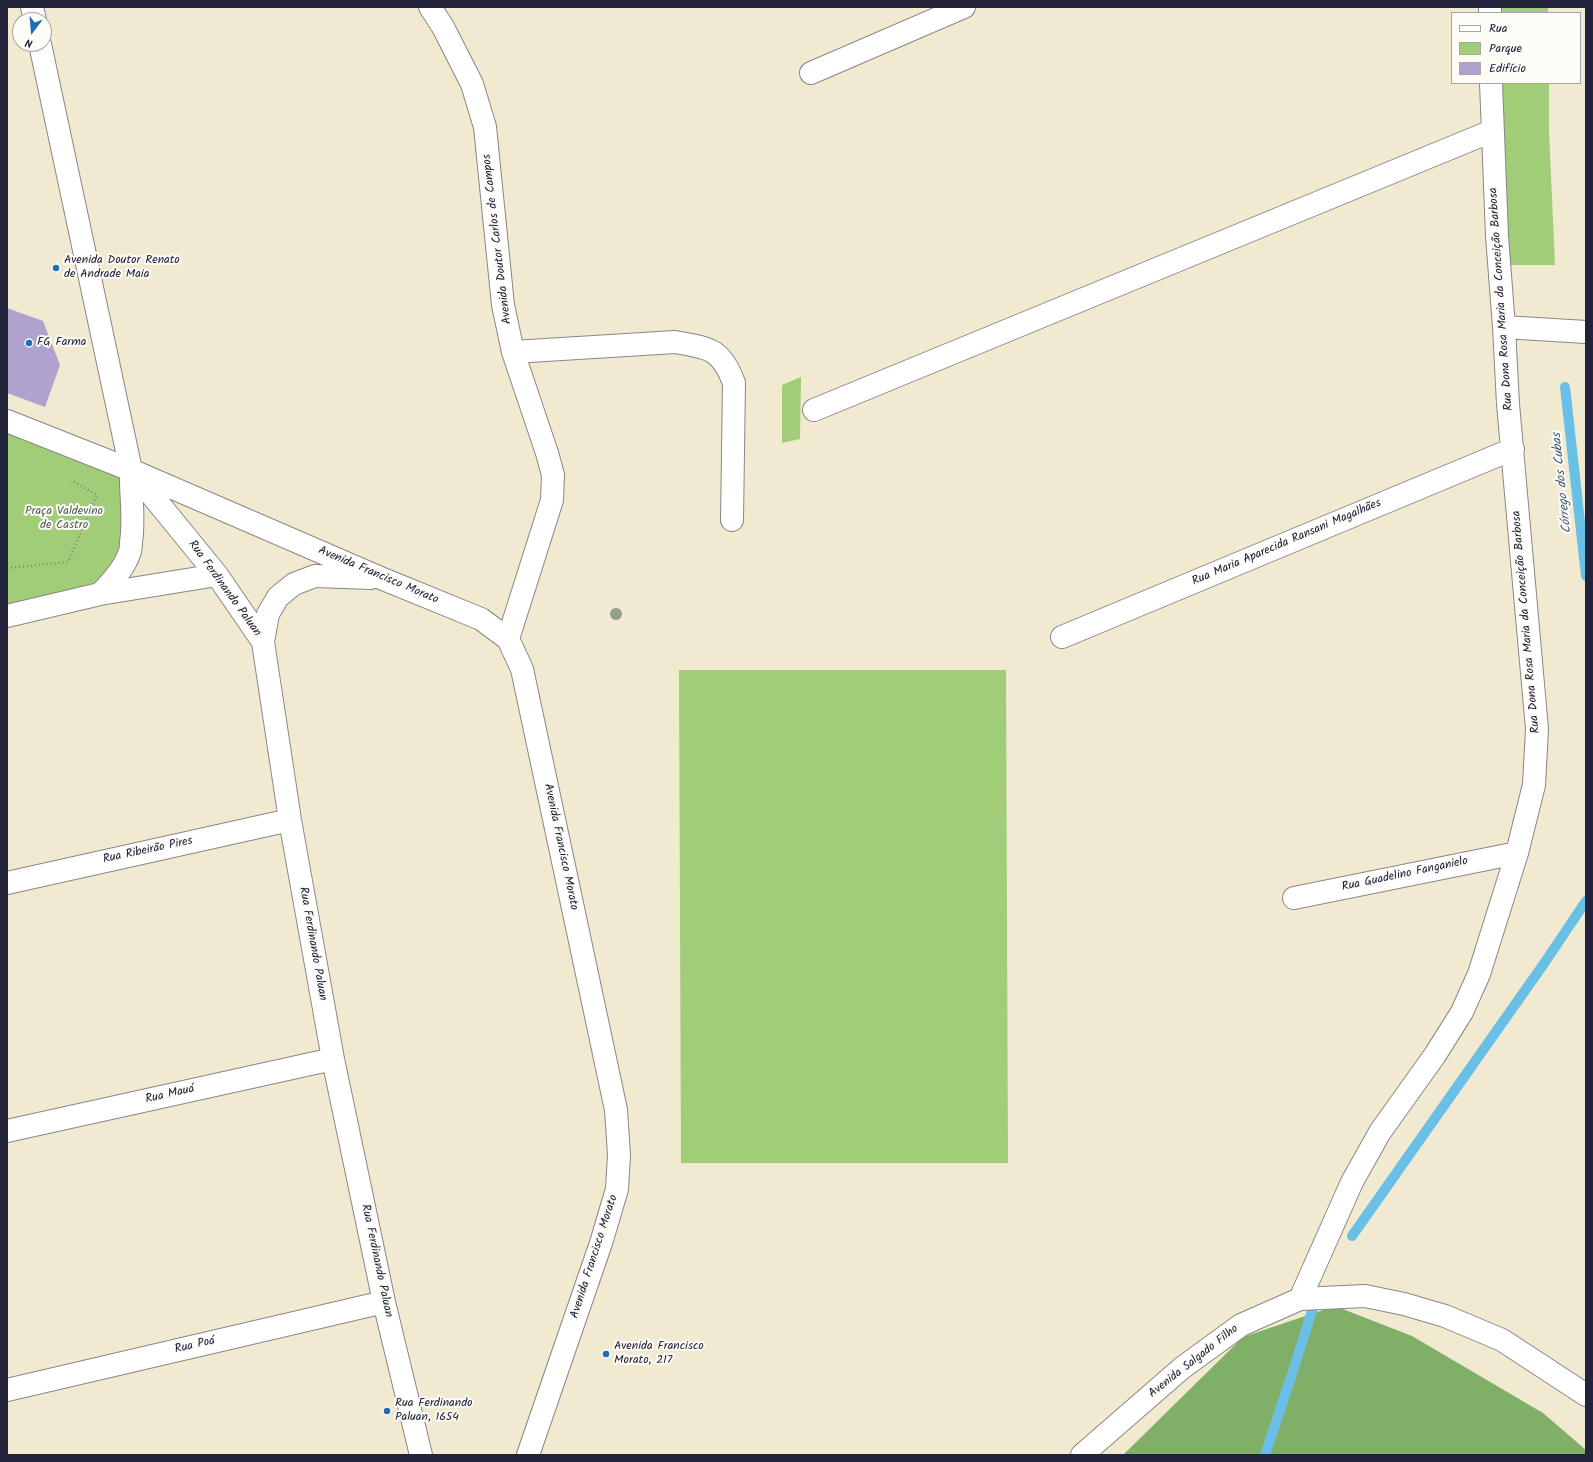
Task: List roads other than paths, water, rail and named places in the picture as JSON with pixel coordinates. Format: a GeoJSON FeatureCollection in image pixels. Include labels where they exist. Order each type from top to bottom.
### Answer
{"type":"FeatureCollection","features":[{"type":"Feature","properties":{"kind":"street","name":"Avenida Doutor Carlos de Campos"},"geometry":{"type":"LineString","coordinates":[[430,7],[443,27],[472,84],[485,127],[503,305],[513,352],[547,453],[553,476],[552,500],[540,543],[508,639]]}},
{"type":"Feature","properties":{"kind":"street"},"geometry":{"type":"LineString","coordinates":[[811,73],[964,7]]}},
{"type":"Feature","properties":{"kind":"street"},"geometry":{"type":"LineString","coordinates":[[42,52],[131,470],[130,484],[133,509],[133,530],[129,554],[115,578],[100,594]]}},
{"type":"Feature","properties":{"kind":"street","name":"Rua Dona Rosa Maria da Conceição Barbosa"},"geometry":{"type":"LineString","coordinates":[[1300,1299],[1352,1182],[1376,1139],[1435,1055],[1462,1012],[1479,974],[1517,853],[1534,785],[1537,729],[1508,404],[1497,236],[1491,84]]}},
{"type":"Feature","properties":{"kind":"street"},"geometry":{"type":"LineString","coordinates":[[814,410],[1492,131]]}},
{"type":"Feature","properties":{"kind":"street"},"geometry":{"type":"LineString","coordinates":[[1504,327],[1586,332]]}},
{"type":"Feature","properties":{"kind":"street"},"geometry":{"type":"LineString","coordinates":[[513,352],[675,342],[699,346],[718,354],[728,367],[734,383],[732,520]]}},
{"type":"Feature","properties":{"kind":"street","name":"Avenida Francisco Morato"},"geometry":{"type":"LineString","coordinates":[[7,421],[131,470],[383,579],[481,619],[508,639],[522,669],[565,867],[616,1110],[619,1155],[617,1188],[601,1243],[528,1455]]}},
{"type":"Feature","properties":{"kind":"street","name":"Rua Maria Aparecida Ransani Magalhães"},"geometry":{"type":"LineString","coordinates":[[1062,637],[1513,449]]}},
{"type":"Feature","properties":{"kind":"street","name":"Rua Ferdinando Paluan"},"geometry":{"type":"LineString","coordinates":[[131,470],[217,575],[263,642],[290,820],[333,1059],[384,1302],[421,1455]]}},
{"type":"Feature","properties":{"kind":"street"},"geometry":{"type":"LineString","coordinates":[[7,616],[100,594],[217,575]]}},
{"type":"Feature","properties":{"kind":"street"},"geometry":{"type":"LineString","coordinates":[[263,642],[268,614],[278,596],[294,584],[315,576],[383,579]]}},
{"type":"Feature","properties":{"kind":"street","name":"Rua Ribeirão Pires"},"geometry":{"type":"LineString","coordinates":[[7,882],[290,820]]}},
{"type":"Feature","properties":{"kind":"street","name":"Rua Guadelino Fanganielo"},"geometry":{"type":"LineString","coordinates":[[1294,898],[1517,853]]}},
{"type":"Feature","properties":{"kind":"street","name":"Rua Mauá"},"geometry":{"type":"LineString","coordinates":[[7,1131],[333,1059]]}},
{"type":"Feature","properties":{"kind":"street","name":"Avenida Salgado Filho"},"geometry":{"type":"LineString","coordinates":[[1082,1455],[1182,1368],[1241,1325],[1300,1299],[1365,1296],[1404,1304],[1445,1316],[1502,1340],[1586,1395]]}},
{"type":"Feature","properties":{"kind":"street","name":"Rua Poá"},"geometry":{"type":"LineString","coordinates":[[7,1390],[384,1302]]}},
{"type":"Feature","properties":{"kind":"waterway","name":"Córrego dos Cubas"},"geometry":{"type":"LineString","coordinates":[[1565,387],[1586,576]]}},
{"type":"Feature","properties":{"kind":"waterway"},"geometry":{"type":"LineString","coordinates":[[1352,1236],[1543,965],[1586,901]]}},
{"type":"Feature","properties":{"kind":"waterway","name":"Córrego dos Cubas"},"geometry":{"type":"LineString","coordinates":[[1265,1455],[1316,1298]]}},
{"type":"Feature","properties":{"kind":"place","name":"Avenida Doutor Renato de Andrade Maia"},"geometry":{"type":"Point","coordinates":[56,268]}},
{"type":"Feature","properties":{"kind":"place","name":"FG Farma"},"geometry":{"type":"Point","coordinates":[29,343]}},
{"type":"Feature","properties":{"kind":"place","name":"Avenida Francisco Morato, 217"},"geometry":{"type":"Point","coordinates":[606,1354]}},
{"type":"Feature","properties":{"kind":"place","name":"Rua Ferdinando Paluan, 1654"},"geometry":{"type":"Point","coordinates":[387,1411]}},
{"type":"Feature","properties":{"kind":"park label","name":"Praça Valdevino de Castro"},"geometry":{"type":"Point","coordinates":[64,519]}}]}
